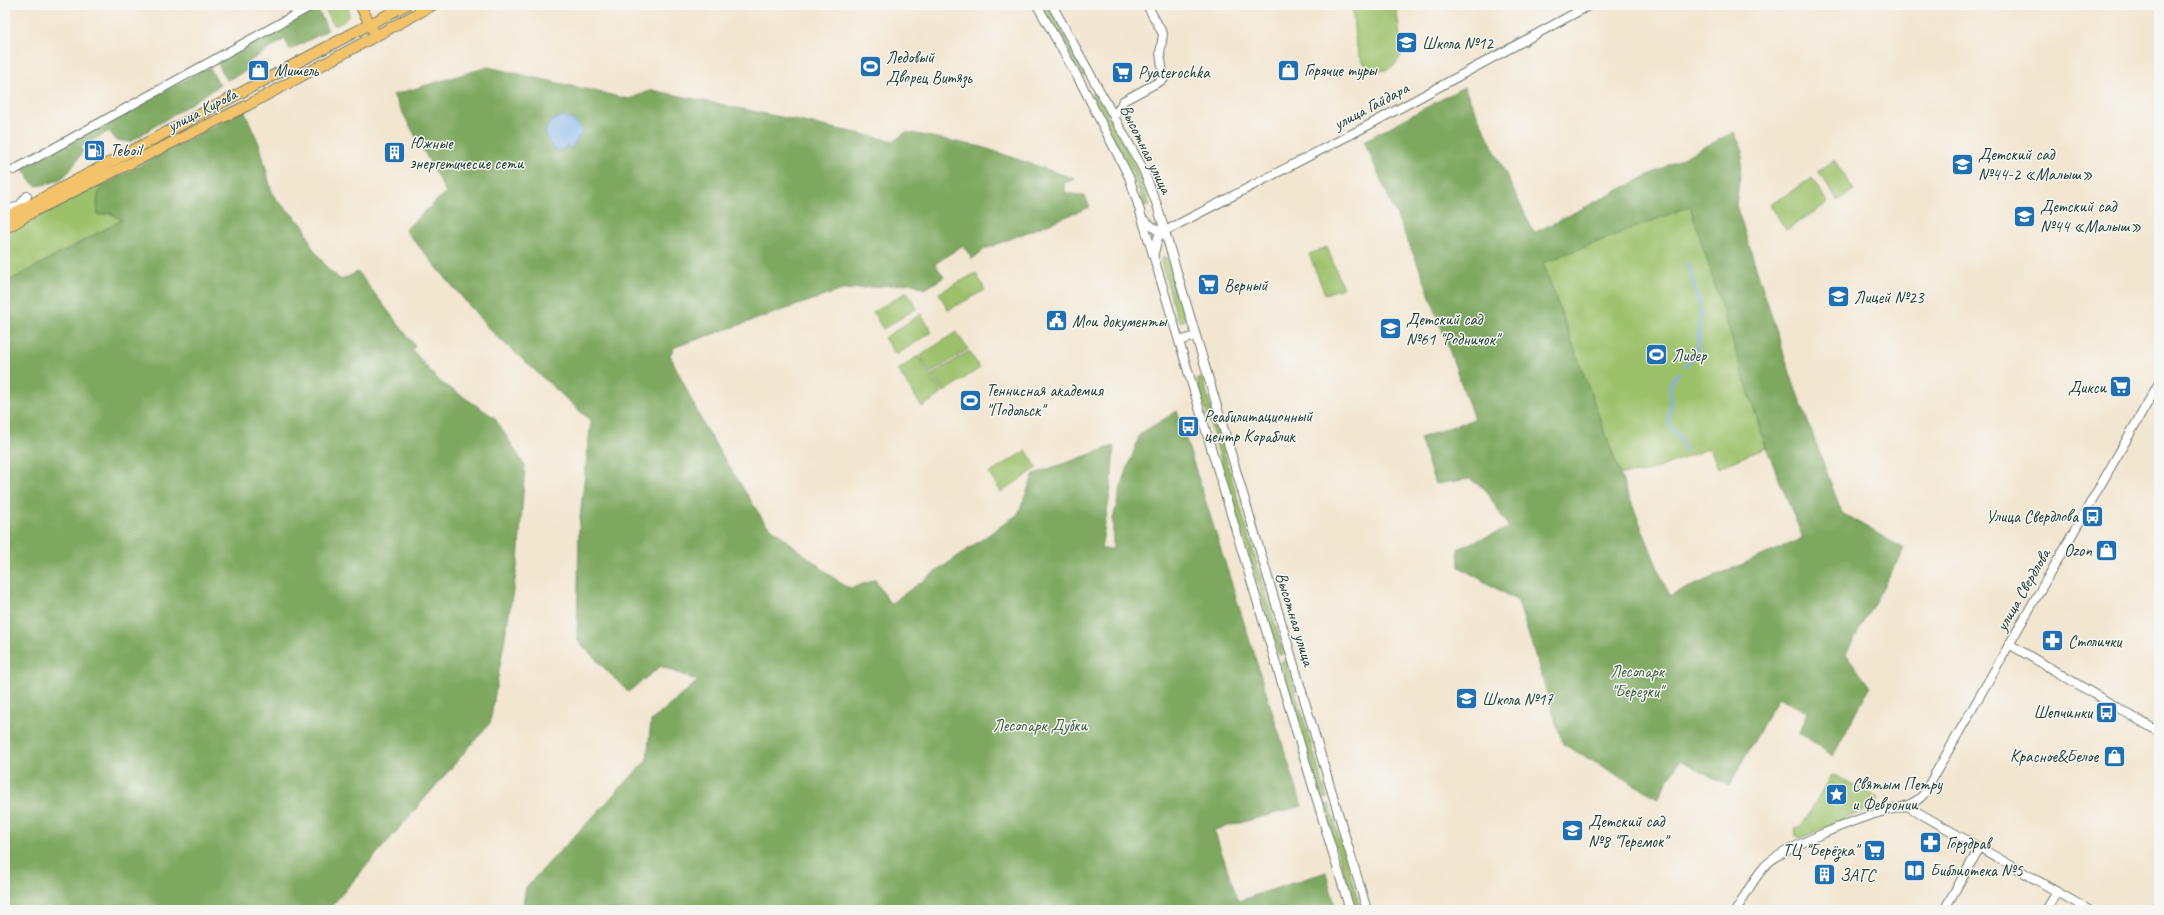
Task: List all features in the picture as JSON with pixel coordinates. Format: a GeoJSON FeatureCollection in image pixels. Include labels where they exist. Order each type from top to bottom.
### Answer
{"type":"FeatureCollection","features":[{"type":"Feature","properties":{"kind":"main road"},"geometry":{"type":"LineString","coordinates":[[360,5],[376,36]]}},
{"type":"Feature","properties":{"kind":"main road","name":"улица Кирова"},"geometry":{"type":"LineString","coordinates":[[7,215],[406,5]]}},
{"type":"Feature","properties":{"kind":"main road","name":"улица Кирова"},"geometry":{"type":"LineString","coordinates":[[5,229],[36,210],[248,105],[433,5]]}},
{"type":"Feature","properties":{"kind":"street"},"geometry":{"type":"LineString","coordinates":[[14,170],[313,5]]}},
{"type":"Feature","properties":{"kind":"street","name":"Высотная улица"},"geometry":{"type":"LineString","coordinates":[[1037,5],[1129,177],[1180,340],[1350,910]]}},
{"type":"Feature","properties":{"kind":"street","name":"Высотная улица"},"geometry":{"type":"LineString","coordinates":[[1052,5],[1143,170],[1165,231],[1366,910]]}},
{"type":"Feature","properties":{"kind":"street"},"geometry":{"type":"LineString","coordinates":[[1114,118],[1123,101],[1164,79],[1160,53],[1163,34],[1147,5]]}},
{"type":"Feature","properties":{"kind":"street","name":"улица Гайдара"},"geometry":{"type":"LineString","coordinates":[[1165,231],[1367,126],[1590,5]]}},
{"type":"Feature","properties":{"kind":"street"},"geometry":{"type":"LineString","coordinates":[[1083,89],[1095,82]]}},
{"type":"Feature","properties":{"kind":"street","name":"улица Кирова"},"geometry":{"type":"LineString","coordinates":[[7,215],[20,205],[27,196]]}},
{"type":"Feature","properties":{"kind":"street"},"geometry":{"type":"LineString","coordinates":[[1143,218],[1149,226],[1157,230],[1165,231]]}},
{"type":"Feature","properties":{"kind":"street"},"geometry":{"type":"LineString","coordinates":[[1154,254],[1155,244],[1165,231]]}},
{"type":"Feature","properties":{"kind":"street"},"geometry":{"type":"LineString","coordinates":[[1180,340],[1195,336]]}},
{"type":"Feature","properties":{"kind":"street","name":"улица Свердлова"},"geometry":{"type":"LineString","coordinates":[[1907,806],[1917,802],[1923,795],[2159,383]]}},
{"type":"Feature","properties":{"kind":"street"},"geometry":{"type":"LineString","coordinates":[[2009,644],[2159,732]]}},
{"type":"Feature","properties":{"kind":"street"},"geometry":{"type":"LineString","coordinates":[[1737,910],[1764,867],[1777,856],[1803,843],[1878,813],[1907,806],[2089,910]]}},
{"type":"Feature","properties":{"kind":"street"},"geometry":{"type":"LineString","coordinates":[[1944,910],[1980,847]]}},
{"type":"Feature","properties":{"kind":"street"},"geometry":{"type":"LineString","coordinates":[[2046,910],[2057,892]]}},
{"type":"Feature","properties":{"kind":"green space"},"geometry":{"type":"Polygon","coordinates":[[[323,5],[348,5],[349,16],[343,22],[334,26],[323,5]]]}},
{"type":"Feature","properties":{"kind":"green space"},"geometry":{"type":"Polygon","coordinates":[[[1042,5],[1048,5],[1085,74],[1084,76],[1081,76],[1042,5]]]}},
{"type":"Feature","properties":{"kind":"green space"},"geometry":{"type":"Polygon","coordinates":[[[1352,5],[1396,5],[1402,52],[1398,61],[1391,67],[1385,70],[1374,70],[1366,66],[1357,48],[1352,5]]]}},
{"type":"Feature","properties":{"kind":"green space"},"geometry":{"type":"Polygon","coordinates":[[[316,6],[328,30],[290,50],[285,39],[248,62],[252,68],[227,80],[217,62],[316,6]]]}},
{"type":"Feature","properties":{"kind":"green space"},"geometry":{"type":"Polygon","coordinates":[[[209,67],[220,85],[130,142],[116,140],[109,131],[81,147],[83,151],[70,171],[60,179],[47,184],[37,186],[32,183],[22,168],[209,67]]]}},
{"type":"Feature","properties":{"kind":"green space","name":"Лесопарк Дубки"},"geometry":{"type":"Polygon","coordinates":[[[488,67],[629,99],[652,90],[894,141],[906,132],[982,147],[1075,179],[1064,183],[1066,193],[1085,196],[1090,207],[985,249],[972,259],[963,245],[935,264],[944,277],[925,289],[911,283],[842,290],[675,347],[670,355],[705,428],[765,523],[844,586],[852,588],[875,580],[890,604],[1018,514],[1034,474],[1114,446],[1111,487],[1101,549],[1113,549],[1113,519],[1121,487],[1140,434],[1177,411],[1302,806],[1214,830],[1238,901],[1326,872],[1336,910],[522,910],[526,887],[647,760],[651,721],[698,681],[661,666],[628,692],[577,640],[579,527],[591,421],[490,330],[405,230],[446,192],[393,95],[488,67]]]}},
{"type":"Feature","properties":{"kind":"green space","name":"Лесопарк \"Березки\""},"geometry":{"type":"Polygon","coordinates":[[[1464,87],[1534,233],[1734,132],[1743,151],[1736,205],[1794,385],[1842,513],[1904,549],[1846,654],[1870,687],[1833,756],[1800,733],[1807,712],[1778,698],[1729,786],[1680,760],[1658,798],[1563,744],[1518,601],[1459,567],[1458,548],[1509,528],[1485,489],[1470,479],[1435,484],[1420,438],[1474,419],[1422,274],[1364,141],[1464,87]],[[1690,206],[1543,263],[1620,474],[1669,596],[1803,538],[1766,447],[1690,206]]]}},
{"type":"Feature","properties":{"kind":"green space"},"geometry":{"type":"Polygon","coordinates":[[[1093,92],[1096,92],[1136,169],[1150,205],[1145,207],[1131,170],[1091,95],[1093,92]]]}},
{"type":"Feature","properties":{"kind":"green space"},"geometry":{"type":"Polygon","coordinates":[[[244,110],[260,146],[271,189],[275,198],[304,226],[312,247],[328,269],[341,280],[358,272],[415,346],[412,350],[439,381],[494,417],[525,466],[518,562],[490,723],[328,910],[5,910],[5,283],[122,220],[111,213],[98,215],[98,196],[103,185],[244,110]]]}},
{"type":"Feature","properties":{"kind":"green space"},"geometry":{"type":"Polygon","coordinates":[[[1834,160],[1854,190],[1838,201],[1818,171],[1834,160]]]}},
{"type":"Feature","properties":{"kind":"green space"},"geometry":{"type":"Polygon","coordinates":[[[1812,178],[1828,203],[1786,230],[1770,205],[1812,178]]]}},
{"type":"Feature","properties":{"kind":"green space"},"geometry":{"type":"Polygon","coordinates":[[[99,181],[103,181],[97,204],[101,215],[109,213],[122,220],[5,283],[5,236],[35,217],[99,181]]]}},
{"type":"Feature","properties":{"kind":"green space","name":"Лидер"},"geometry":{"type":"Polygon","coordinates":[[[1690,206],[1766,447],[1718,468],[1710,448],[1645,473],[1620,474],[1543,263],[1690,206]]]}},
{"type":"Feature","properties":{"kind":"green space"},"geometry":{"type":"Polygon","coordinates":[[[1327,247],[1343,288],[1325,294],[1309,254],[1327,247]]]}},
{"type":"Feature","properties":{"kind":"green space"},"geometry":{"type":"Polygon","coordinates":[[[1163,257],[1168,260],[1185,318],[1183,322],[1178,320],[1161,262],[1163,257]]]}},
{"type":"Feature","properties":{"kind":"green space"},"geometry":{"type":"Polygon","coordinates":[[[976,273],[985,290],[948,310],[939,293],[976,273]]]}},
{"type":"Feature","properties":{"kind":"green space"},"geometry":{"type":"Polygon","coordinates":[[[907,292],[917,308],[883,329],[873,312],[907,292]]]}},
{"type":"Feature","properties":{"kind":"green space"},"geometry":{"type":"Polygon","coordinates":[[[921,314],[932,332],[896,355],[884,338],[921,314]]]}},
{"type":"Feature","properties":{"kind":"green space"},"geometry":{"type":"Polygon","coordinates":[[[956,332],[968,349],[931,373],[920,356],[956,332]]]}},
{"type":"Feature","properties":{"kind":"green space"},"geometry":{"type":"Polygon","coordinates":[[[969,351],[980,368],[944,392],[932,375],[969,351]]]}},
{"type":"Feature","properties":{"kind":"green space"},"geometry":{"type":"Polygon","coordinates":[[[918,356],[942,393],[922,407],[898,370],[918,356]]]}},
{"type":"Feature","properties":{"kind":"green space"},"geometry":{"type":"Polygon","coordinates":[[[1202,378],[1284,654],[1279,655],[1197,380],[1202,378]]]}},
{"type":"Feature","properties":{"kind":"green space"},"geometry":{"type":"Polygon","coordinates":[[[1026,450],[1037,468],[1001,492],[989,474],[1026,450]]]}},
{"type":"Feature","properties":{"kind":"green space"},"geometry":{"type":"Polygon","coordinates":[[[1286,660],[1327,798],[1322,800],[1281,662],[1286,660]]]}},
{"type":"Feature","properties":{"kind":"green space"},"geometry":{"type":"Polygon","coordinates":[[[1834,775],[1878,798],[1878,802],[1875,806],[1801,838],[1796,836],[1794,829],[1801,827],[1830,777],[1834,775]]]}},
{"type":"Feature","properties":{"kind":"green space"},"geometry":{"type":"Polygon","coordinates":[[[1329,804],[1361,910],[1355,910],[1324,806],[1329,804]]]}},
{"type":"Feature","properties":{"kind":"water"},"geometry":{"type":"Polygon","coordinates":[[[563,116],[575,121],[582,132],[572,148],[567,146],[558,152],[550,144],[545,133],[551,122],[563,116]]]}},
{"type":"Feature","properties":{"kind":"waterway"},"geometry":{"type":"LineString","coordinates":[[1685,366],[1697,354],[1701,310],[1688,263]]}},
{"type":"Feature","properties":{"kind":"waterway"},"geometry":{"type":"LineString","coordinates":[[1679,373],[1671,381],[1669,424],[1682,441],[1685,450]]}},
{"type":"Feature","properties":{"kind":"place","name":"Школа №12"},"geometry":{"type":"Point","coordinates":[1407,43]}},
{"type":"Feature","properties":{"kind":"place","name":"Ледовый Дворец Витязь"},"geometry":{"type":"Point","coordinates":[870,67]}},
{"type":"Feature","properties":{"kind":"place","name":"Мишель"},"geometry":{"type":"Point","coordinates":[259,70]}},
{"type":"Feature","properties":{"kind":"place","name":"Горячие туры"},"geometry":{"type":"Point","coordinates":[1288,70]}},
{"type":"Feature","properties":{"kind":"place","name":"Pyaterochka"},"geometry":{"type":"Point","coordinates":[1122,72]}},
{"type":"Feature","properties":{"kind":"place","name":"Teboil"},"geometry":{"type":"Point","coordinates":[95,150]}},
{"type":"Feature","properties":{"kind":"place","name":"Южные энергетичесие сети"},"geometry":{"type":"Point","coordinates":[394,153]}},
{"type":"Feature","properties":{"kind":"place","name":"Детский сад №44-2 «Малыш»"},"geometry":{"type":"Point","coordinates":[1963,164]}},
{"type":"Feature","properties":{"kind":"place","name":"Детский сад №44 «Малыш»"},"geometry":{"type":"Point","coordinates":[2025,216]}},
{"type":"Feature","properties":{"kind":"place","name":"Верный"},"geometry":{"type":"Point","coordinates":[1208,285]}},
{"type":"Feature","properties":{"kind":"place","name":"Лицей №23"},"geometry":{"type":"Point","coordinates":[1839,297]}},
{"type":"Feature","properties":{"kind":"place","name":"Мои документы"},"geometry":{"type":"Point","coordinates":[1056,321]}},
{"type":"Feature","properties":{"kind":"place","name":"Детский сад №61 \"Родничок\""},"geometry":{"type":"Point","coordinates":[1390,329]}},
{"type":"Feature","properties":{"kind":"place","name":"Лидер"},"geometry":{"type":"Point","coordinates":[1657,355]}},
{"type":"Feature","properties":{"kind":"place","name":"Дикси"},"geometry":{"type":"Point","coordinates":[2121,387]}},
{"type":"Feature","properties":{"kind":"place","name":"Теннисная академия \"Подольск\""},"geometry":{"type":"Point","coordinates":[970,400]}},
{"type":"Feature","properties":{"kind":"place","name":"Реабилитационный центр Кораблик"},"geometry":{"type":"Point","coordinates":[1189,426]}},
{"type":"Feature","properties":{"kind":"place","name":"Улица Свердлова"},"geometry":{"type":"Point","coordinates":[2093,516]}},
{"type":"Feature","properties":{"kind":"place","name":"Ozon"},"geometry":{"type":"Point","coordinates":[2107,550]}},
{"type":"Feature","properties":{"kind":"place","name":"Столички"},"geometry":{"type":"Point","coordinates":[2052,641]}},
{"type":"Feature","properties":{"kind":"place","name":"Школа №17"},"geometry":{"type":"Point","coordinates":[1467,699]}},
{"type":"Feature","properties":{"kind":"place","name":"Шепчинки"},"geometry":{"type":"Point","coordinates":[2107,712]}},
{"type":"Feature","properties":{"kind":"place","name":"Красное&Белое"},"geometry":{"type":"Point","coordinates":[2114,756]}},
{"type":"Feature","properties":{"kind":"place","name":"Святым Петру и Февронии"},"geometry":{"type":"Point","coordinates":[1837,794]}},
{"type":"Feature","properties":{"kind":"place","name":"Детский сад №8 \"Теремок\""},"geometry":{"type":"Point","coordinates":[1572,831]}},
{"type":"Feature","properties":{"kind":"place","name":"Горздрав"},"geometry":{"type":"Point","coordinates":[1930,843]}},
{"type":"Feature","properties":{"kind":"place","name":"ТЦ \"Берёзка\""},"geometry":{"type":"Point","coordinates":[1874,850]}},
{"type":"Feature","properties":{"kind":"place","name":"Библиотека №5"},"geometry":{"type":"Point","coordinates":[1914,870]}},
{"type":"Feature","properties":{"kind":"place","name":"ЗАГС"},"geometry":{"type":"Point","coordinates":[1824,875]}}]}
